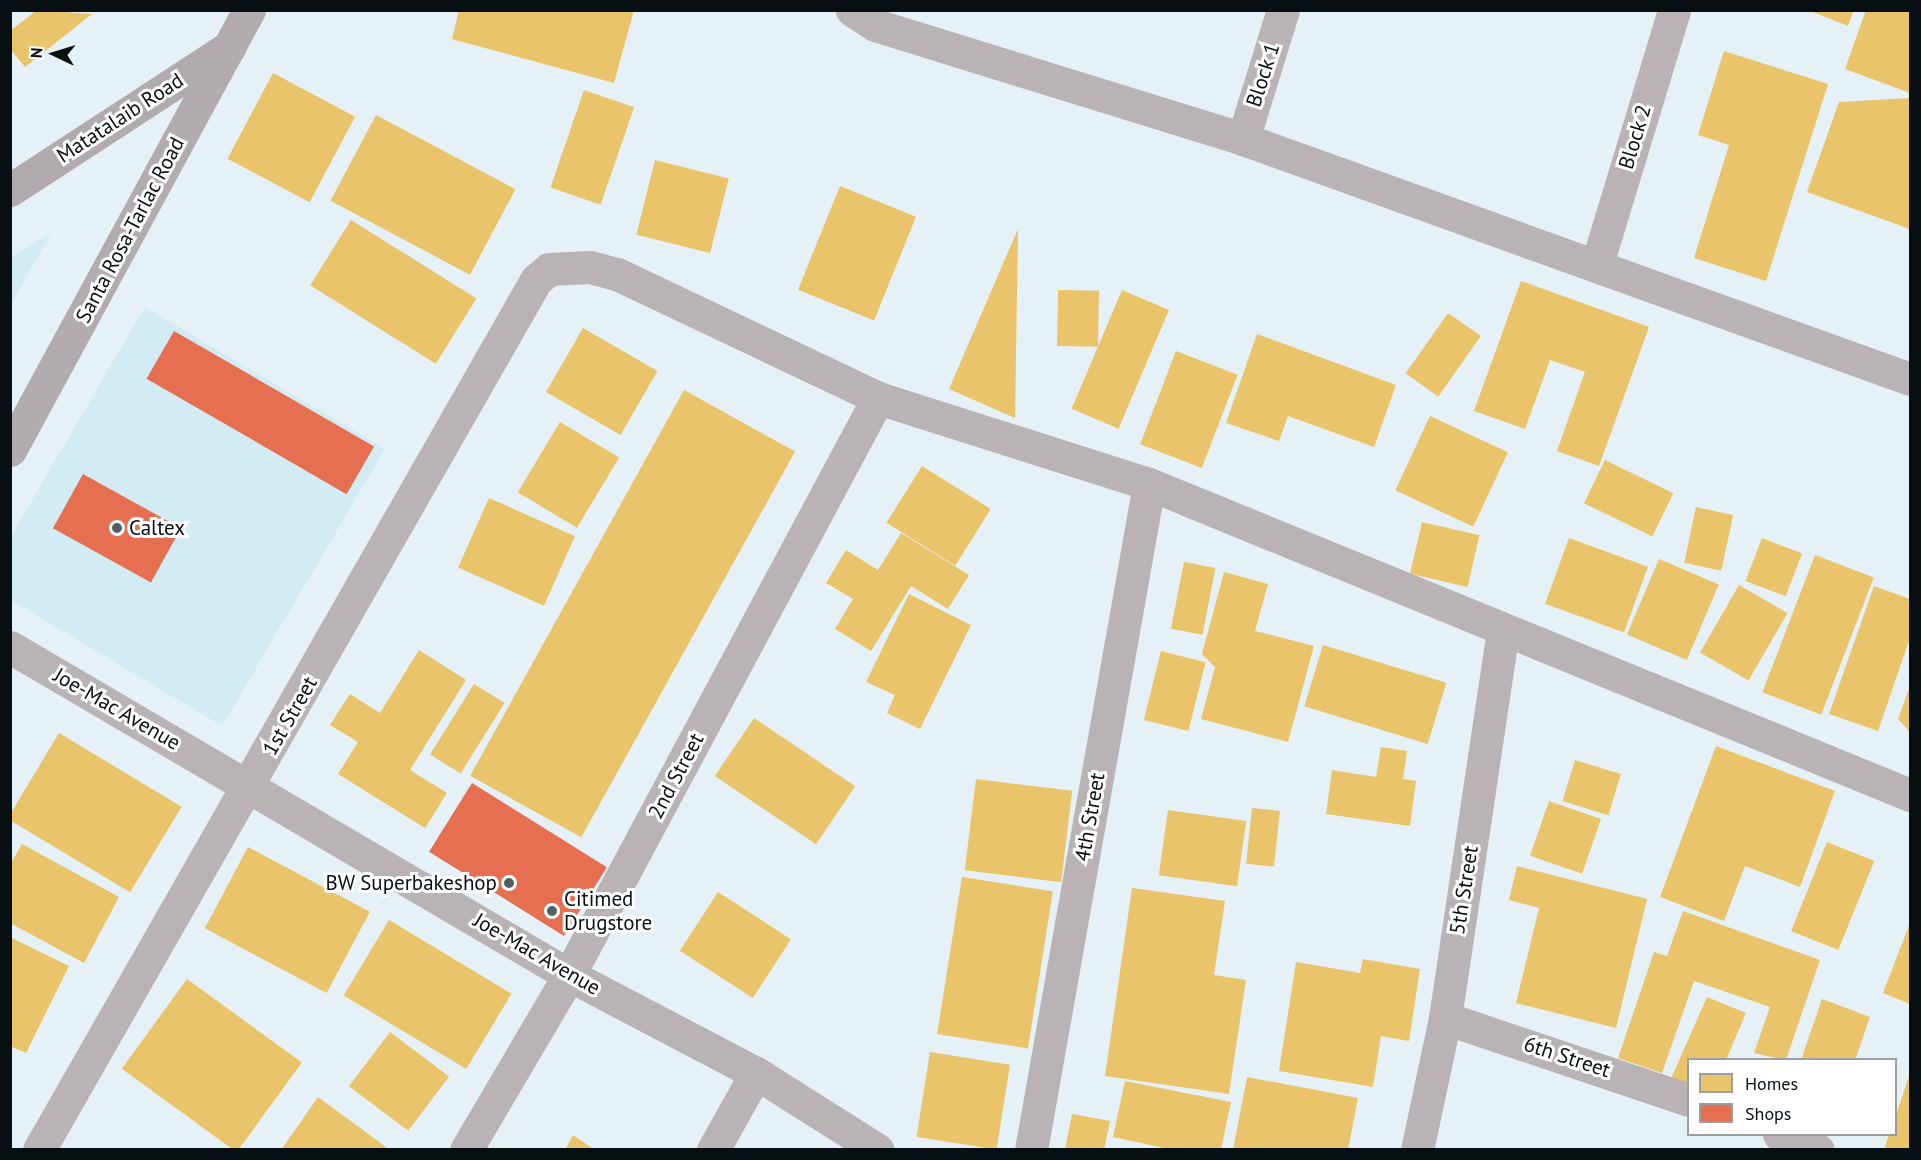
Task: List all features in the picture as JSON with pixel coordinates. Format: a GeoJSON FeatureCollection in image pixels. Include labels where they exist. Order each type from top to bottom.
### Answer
{"type":"FeatureCollection","features":[{"type":"Feature","properties":{"kind":"highway","name":"Santa Rosa-Tarlac Road"},"geometry":{"type":"LineString","coordinates":[[10,450],[249,10]]}},
{"type":"Feature","properties":{"kind":"main road","name":"Matatalaib Road"},"geometry":{"type":"LineString","coordinates":[[10,190],[229,47]]}},
{"type":"Feature","properties":{"kind":"street"},"geometry":{"type":"LineString","coordinates":[[852,10],[875,25],[1243,139],[1597,264],[1911,380]]}},
{"type":"Feature","properties":{"kind":"street","name":"Block 1"},"geometry":{"type":"LineString","coordinates":[[1243,139],[1283,10]]}},
{"type":"Feature","properties":{"kind":"street","name":"Block 2"},"geometry":{"type":"LineString","coordinates":[[1597,264],[1674,10]]}},
{"type":"Feature","properties":{"kind":"street","name":"1st Street"},"geometry":{"type":"LineString","coordinates":[[39,1149],[250,786],[537,280],[549,268],[570,265],[617,274],[878,398]]}},
{"type":"Feature","properties":{"kind":"street"},"geometry":{"type":"LineString","coordinates":[[878,398],[1149,484],[1911,795]]}},
{"type":"Feature","properties":{"kind":"street","name":"2nd Street"},"geometry":{"type":"LineString","coordinates":[[466,1149],[569,975],[878,398]]}},
{"type":"Feature","properties":{"kind":"street","name":"4th Street"},"geometry":{"type":"LineString","coordinates":[[1031,1149],[1149,484]]}},
{"type":"Feature","properties":{"kind":"street","name":"5th Street"},"geometry":{"type":"LineString","coordinates":[[1417,1149],[1445,1018],[1503,629]]}},
{"type":"Feature","properties":{"kind":"street","name":"Joe-Mac Avenue"},"geometry":{"type":"LineString","coordinates":[[10,647],[569,975],[756,1073],[879,1149]]}},
{"type":"Feature","properties":{"kind":"street","name":"6th Street"},"geometry":{"type":"LineString","coordinates":[[1445,1018],[1687,1099]]}},
{"type":"Feature","properties":{"kind":"street"},"geometry":{"type":"LineString","coordinates":[[713,1149],[756,1073]]}},
{"type":"Feature","properties":{"kind":"street"},"geometry":{"type":"LineString","coordinates":[[1784,1136],[1818,1149]]}},
{"type":"Feature","properties":{"kind":"shaded area"},"geometry":{"type":"Polygon","coordinates":[[[51,233],[11,305],[11,257],[51,233]]]}},
{"type":"Feature","properties":{"kind":"shaded area"},"geometry":{"type":"Polygon","coordinates":[[[145,307],[385,449],[222,726],[11,600],[11,536],[145,307]]]}},
{"type":"Feature","properties":{"kind":"building: Homes"},"geometry":{"type":"Polygon","coordinates":[[[37,10],[92,14],[25,67],[10,49],[10,31],[37,10]]]}},
{"type":"Feature","properties":{"kind":"building: Homes"},"geometry":{"type":"Polygon","coordinates":[[[459,10],[634,10],[614,83],[452,39],[459,10]]]}},
{"type":"Feature","properties":{"kind":"building: Homes"},"geometry":{"type":"Polygon","coordinates":[[[1808,10],[1854,10],[1848,26],[1808,10]]]}},
{"type":"Feature","properties":{"kind":"building: Homes"},"geometry":{"type":"Polygon","coordinates":[[[1866,10],[1910,10],[1910,93],[1845,69],[1866,10]]]}},
{"type":"Feature","properties":{"kind":"building: Homes"},"geometry":{"type":"Polygon","coordinates":[[[1724,51],[1828,84],[1766,281],[1694,258],[1729,145],[1698,135],[1724,51]]]}},
{"type":"Feature","properties":{"kind":"building: Homes"},"geometry":{"type":"Polygon","coordinates":[[[273,73],[355,117],[310,202],[227,159],[273,73]]]}},
{"type":"Feature","properties":{"kind":"building: Homes"},"geometry":{"type":"Polygon","coordinates":[[[584,90],[634,107],[601,205],[550,187],[584,90]]]}},
{"type":"Feature","properties":{"kind":"building: Homes"},"geometry":{"type":"Polygon","coordinates":[[[1910,98],[1910,229],[1807,192],[1839,102],[1910,98]]]}},
{"type":"Feature","properties":{"kind":"building: Homes"},"geometry":{"type":"Polygon","coordinates":[[[376,115],[516,189],[470,275],[330,201],[376,115]]]}},
{"type":"Feature","properties":{"kind":"building: Homes"},"geometry":{"type":"Polygon","coordinates":[[[655,160],[729,178],[710,253],[636,235],[655,160]]]}},
{"type":"Feature","properties":{"kind":"building: Homes"},"geometry":{"type":"Polygon","coordinates":[[[840,186],[916,217],[874,321],[798,290],[840,186]]]}},
{"type":"Feature","properties":{"kind":"building: Homes"},"geometry":{"type":"Polygon","coordinates":[[[351,220],[477,298],[436,364],[310,285],[351,220]]]}},
{"type":"Feature","properties":{"kind":"building: Homes"},"geometry":{"type":"Polygon","coordinates":[[[1018,229],[1015,418],[949,389],[1018,229]]]}},
{"type":"Feature","properties":{"kind":"building: Homes"},"geometry":{"type":"Polygon","coordinates":[[[1521,281],[1649,327],[1599,466],[1557,451],[1585,372],[1550,360],[1525,429],[1474,411],[1521,281]]]}},
{"type":"Feature","properties":{"kind":"building: Homes"},"geometry":{"type":"Polygon","coordinates":[[[1058,290],[1099,291],[1098,347],[1057,346],[1058,290]]]}},
{"type":"Feature","properties":{"kind":"building: Homes"},"geometry":{"type":"Polygon","coordinates":[[[1122,290],[1169,310],[1119,429],[1072,409],[1122,290]]]}},
{"type":"Feature","properties":{"kind":"building: Homes"},"geometry":{"type":"Polygon","coordinates":[[[1448,313],[1481,336],[1438,397],[1406,374],[1448,313]]]}},
{"type":"Feature","properties":{"kind":"building: Homes"},"geometry":{"type":"Polygon","coordinates":[[[583,328],[657,371],[620,435],[546,392],[583,328]]]}},
{"type":"Feature","properties":{"kind":"building: Homes"},"geometry":{"type":"Polygon","coordinates":[[[1257,334],[1396,385],[1374,447],[1288,416],[1279,441],[1226,423],[1257,334]]]}},
{"type":"Feature","properties":{"kind":"building: Homes"},"geometry":{"type":"Polygon","coordinates":[[[1176,351],[1238,375],[1202,468],[1140,444],[1176,351]]]}},
{"type":"Feature","properties":{"kind":"building: Homes"},"geometry":{"type":"Polygon","coordinates":[[[684,390],[795,452],[581,837],[470,776],[684,390]]]}},
{"type":"Feature","properties":{"kind":"building: Homes"},"geometry":{"type":"Polygon","coordinates":[[[1430,416],[1508,452],[1473,527],[1395,490],[1430,416]]]}},
{"type":"Feature","properties":{"kind":"building: Homes"},"geometry":{"type":"Polygon","coordinates":[[[560,422],[619,458],[577,528],[518,492],[560,422]]]}},
{"type":"Feature","properties":{"kind":"building: Homes"},"geometry":{"type":"Polygon","coordinates":[[[1605,460],[1673,493],[1652,536],[1584,503],[1605,460]]]}},
{"type":"Feature","properties":{"kind":"building: Homes"},"geometry":{"type":"Polygon","coordinates":[[[922,466],[991,509],[955,566],[886,523],[922,466]]]}},
{"type":"Feature","properties":{"kind":"building: Homes"},"geometry":{"type":"Polygon","coordinates":[[[489,498],[575,536],[544,606],[458,567],[489,498]]]}},
{"type":"Feature","properties":{"kind":"building: Homes"},"geometry":{"type":"Polygon","coordinates":[[[1696,507],[1733,515],[1721,571],[1684,563],[1696,507]]]}},
{"type":"Feature","properties":{"kind":"building: Homes"},"geometry":{"type":"Polygon","coordinates":[[[1422,522],[1479,535],[1468,587],[1410,574],[1422,522]]]}},
{"type":"Feature","properties":{"kind":"building: Homes"},"geometry":{"type":"Polygon","coordinates":[[[901,533],[969,575],[948,609],[911,586],[871,651],[835,629],[853,599],[826,583],[846,550],[878,570],[901,533]]]}},
{"type":"Feature","properties":{"kind":"building: Homes"},"geometry":{"type":"Polygon","coordinates":[[[1569,538],[1648,567],[1624,633],[1545,604],[1569,538]]]}},
{"type":"Feature","properties":{"kind":"building: Homes"},"geometry":{"type":"Polygon","coordinates":[[[1762,538],[1802,553],[1786,596],[1746,581],[1762,538]]]}},
{"type":"Feature","properties":{"kind":"building: Homes"},"geometry":{"type":"Polygon","coordinates":[[[1815,555],[1874,578],[1821,715],[1762,692],[1815,555]]]}},
{"type":"Feature","properties":{"kind":"building: Homes"},"geometry":{"type":"Polygon","coordinates":[[[1659,559],[1719,584],[1687,660],[1627,634],[1659,559]]]}},
{"type":"Feature","properties":{"kind":"building: Homes"},"geometry":{"type":"Polygon","coordinates":[[[1184,562],[1215,568],[1202,635],[1171,629],[1184,562]]]}},
{"type":"Feature","properties":{"kind":"building: Homes"},"geometry":{"type":"Polygon","coordinates":[[[1224,572],[1268,584],[1255,631],[1314,646],[1288,742],[1201,719],[1215,667],[1202,654],[1224,572]]]}},
{"type":"Feature","properties":{"kind":"building: Homes"},"geometry":{"type":"Polygon","coordinates":[[[1739,585],[1787,613],[1748,681],[1700,653],[1739,585]]]}},
{"type":"Feature","properties":{"kind":"building: Homes"},"geometry":{"type":"Polygon","coordinates":[[[1874,586],[1910,599],[1910,638],[1878,731],[1829,714],[1874,586]]]}},
{"type":"Feature","properties":{"kind":"building: Homes"},"geometry":{"type":"Polygon","coordinates":[[[909,594],[971,625],[920,729],[887,713],[895,695],[866,682],[909,594]]]}},
{"type":"Feature","properties":{"kind":"building: Homes"},"geometry":{"type":"Polygon","coordinates":[[[1323,645],[1446,683],[1428,744],[1304,706],[1323,645]]]}},
{"type":"Feature","properties":{"kind":"building: Homes"},"geometry":{"type":"Polygon","coordinates":[[[419,650],[466,680],[410,770],[447,793],[425,828],[338,774],[358,742],[330,725],[350,694],[380,713],[419,650]]]}},
{"type":"Feature","properties":{"kind":"building: Homes"},"geometry":{"type":"Polygon","coordinates":[[[1161,651],[1206,662],[1188,731],[1144,720],[1161,651]]]}},
{"type":"Feature","properties":{"kind":"building: Homes"},"geometry":{"type":"Polygon","coordinates":[[[474,684],[505,703],[461,773],[430,754],[474,684]]]}},
{"type":"Feature","properties":{"kind":"building: Homes"},"geometry":{"type":"Polygon","coordinates":[[[1910,686],[1910,732],[1898,719],[1910,686]]]}},
{"type":"Feature","properties":{"kind":"building: Homes"},"geometry":{"type":"Polygon","coordinates":[[[754,718],[855,786],[816,844],[715,776],[754,718]]]}},
{"type":"Feature","properties":{"kind":"building: Homes"},"geometry":{"type":"Polygon","coordinates":[[[59,733],[182,807],[130,892],[10,820],[10,815],[59,733]]]}},
{"type":"Feature","properties":{"kind":"building: Homes"},"geometry":{"type":"Polygon","coordinates":[[[1716,746],[1835,791],[1800,887],[1745,866],[1724,921],[1660,897],[1716,746]]]}},
{"type":"Feature","properties":{"kind":"building: Homes"},"geometry":{"type":"Polygon","coordinates":[[[1381,747],[1407,751],[1403,779],[1416,781],[1410,826],[1326,814],[1332,770],[1376,777],[1381,747]]]}},
{"type":"Feature","properties":{"kind":"building: Homes"},"geometry":{"type":"Polygon","coordinates":[[[1575,760],[1621,774],[1608,815],[1562,801],[1575,760]]]}},
{"type":"Feature","properties":{"kind":"building: Homes"},"geometry":{"type":"Polygon","coordinates":[[[976,779],[1072,791],[1061,882],[965,870],[976,779]]]}},
{"type":"Feature","properties":{"kind":"building: Homes"},"geometry":{"type":"Polygon","coordinates":[[[1549,801],[1601,819],[1582,874],[1530,856],[1549,801]]]}},
{"type":"Feature","properties":{"kind":"building: Homes"},"geometry":{"type":"Polygon","coordinates":[[[1252,808],[1280,811],[1274,867],[1246,864],[1252,808]]]}},
{"type":"Feature","properties":{"kind":"building: Homes"},"geometry":{"type":"Polygon","coordinates":[[[1168,810],[1246,821],[1237,886],[1159,875],[1168,810]]]}},
{"type":"Feature","properties":{"kind":"building: Homes"},"geometry":{"type":"Polygon","coordinates":[[[1827,842],[1874,861],[1838,950],[1791,931],[1827,842]]]}},
{"type":"Feature","properties":{"kind":"building: Homes"},"geometry":{"type":"Polygon","coordinates":[[[22,844],[119,897],[84,963],[10,923],[10,865],[22,844]]]}},
{"type":"Feature","properties":{"kind":"building: Homes"},"geometry":{"type":"Polygon","coordinates":[[[248,847],[370,912],[327,993],[205,928],[248,847]]]}},
{"type":"Feature","properties":{"kind":"building: Homes"},"geometry":{"type":"Polygon","coordinates":[[[1517,866],[1647,899],[1616,1028],[1516,1003],[1539,908],[1509,900],[1517,866]]]}},
{"type":"Feature","properties":{"kind":"building: Homes"},"geometry":{"type":"Polygon","coordinates":[[[962,877],[1053,891],[1028,1048],[937,1034],[962,877]]]}},
{"type":"Feature","properties":{"kind":"building: Homes"},"geometry":{"type":"Polygon","coordinates":[[[1132,888],[1225,901],[1214,975],[1246,980],[1229,1094],[1105,1076],[1132,888]]]}},
{"type":"Feature","properties":{"kind":"building: Homes"},"geometry":{"type":"Polygon","coordinates":[[[718,892],[791,939],[753,998],[680,951],[718,892]]]}},
{"type":"Feature","properties":{"kind":"building: Homes"},"geometry":{"type":"Polygon","coordinates":[[[1683,911],[1820,960],[1787,1058],[1754,1053],[1770,1007],[1694,981],[1662,1073],[1618,1058],[1654,952],[1667,956],[1683,911]]]}},
{"type":"Feature","properties":{"kind":"building: Homes"},"geometry":{"type":"Polygon","coordinates":[[[389,920],[512,994],[466,1069],[344,995],[389,920]]]}},
{"type":"Feature","properties":{"kind":"building: Homes"},"geometry":{"type":"Polygon","coordinates":[[[1910,923],[1910,1004],[1883,993],[1910,923]]]}},
{"type":"Feature","properties":{"kind":"building: Homes"},"geometry":{"type":"Polygon","coordinates":[[[10,937],[69,966],[26,1053],[10,1046],[10,937]]]}},
{"type":"Feature","properties":{"kind":"building: Homes"},"geometry":{"type":"Polygon","coordinates":[[[1363,959],[1420,969],[1409,1041],[1381,1036],[1373,1087],[1279,1071],[1296,962],[1360,973],[1363,959]]]}},
{"type":"Feature","properties":{"kind":"building: Homes"},"geometry":{"type":"Polygon","coordinates":[[[187,979],[302,1062],[238,1150],[234,1150],[122,1069],[187,979]]]}},
{"type":"Feature","properties":{"kind":"building: Homes"},"geometry":{"type":"Polygon","coordinates":[[[1707,997],[1746,1013],[1727,1058],[1687,1058],[1687,1089],[1670,1081],[1707,997]]]}},
{"type":"Feature","properties":{"kind":"building: Homes"},"geometry":{"type":"Polygon","coordinates":[[[1822,999],[1870,1017],[1856,1058],[1802,1058],[1822,999]]]}},
{"type":"Feature","properties":{"kind":"building: Homes"},"geometry":{"type":"Polygon","coordinates":[[[390,1032],[449,1077],[408,1131],[349,1086],[390,1032]]]}},
{"type":"Feature","properties":{"kind":"building: Homes"},"geometry":{"type":"Polygon","coordinates":[[[930,1052],[1010,1065],[997,1150],[917,1137],[930,1052]]]}},
{"type":"Feature","properties":{"kind":"building: Homes"},"geometry":{"type":"Polygon","coordinates":[[[1910,1073],[1910,1150],[1884,1150],[1888,1136],[1897,1136],[1897,1112],[1910,1073]]]}},
{"type":"Feature","properties":{"kind":"building: Homes"},"geometry":{"type":"Polygon","coordinates":[[[1247,1077],[1358,1098],[1348,1150],[1233,1150],[1247,1077]]]}},
{"type":"Feature","properties":{"kind":"building: Homes"},"geometry":{"type":"Polygon","coordinates":[[[1125,1081],[1231,1102],[1221,1150],[1174,1150],[1113,1137],[1125,1081]]]}},
{"type":"Feature","properties":{"kind":"building: Homes"},"geometry":{"type":"Polygon","coordinates":[[[318,1097],[390,1150],[281,1150],[318,1097]]]}},
{"type":"Feature","properties":{"kind":"building: Homes"},"geometry":{"type":"Polygon","coordinates":[[[1072,1114],[1110,1121],[1104,1150],[1065,1150],[1072,1114]]]}},
{"type":"Feature","properties":{"kind":"building: Homes"},"geometry":{"type":"Polygon","coordinates":[[[573,1135],[595,1150],[565,1150],[573,1135]]]}},
{"type":"Feature","properties":{"kind":"building: Shops"},"geometry":{"type":"Polygon","coordinates":[[[174,331],[374,446],[347,494],[146,379],[174,331]]]}},
{"type":"Feature","properties":{"kind":"building: Shops","name":"Caltex"},"geometry":{"type":"Polygon","coordinates":[[[83,474],[181,528],[151,583],[53,528],[83,474]]]}},
{"type":"Feature","properties":{"kind":"building: Shops"},"geometry":{"type":"Polygon","coordinates":[[[472,783],[607,867],[564,936],[429,852],[472,783]]]}},
{"type":"Feature","properties":{"kind":"place","name":"Caltex"},"geometry":{"type":"Point","coordinates":[117,528]}},
{"type":"Feature","properties":{"kind":"place","name":"BW Superbakeshop"},"geometry":{"type":"Point","coordinates":[509,883]}},
{"type":"Feature","properties":{"kind":"place","name":"Citimed Drugstore"},"geometry":{"type":"Point","coordinates":[552,911]}}]}
